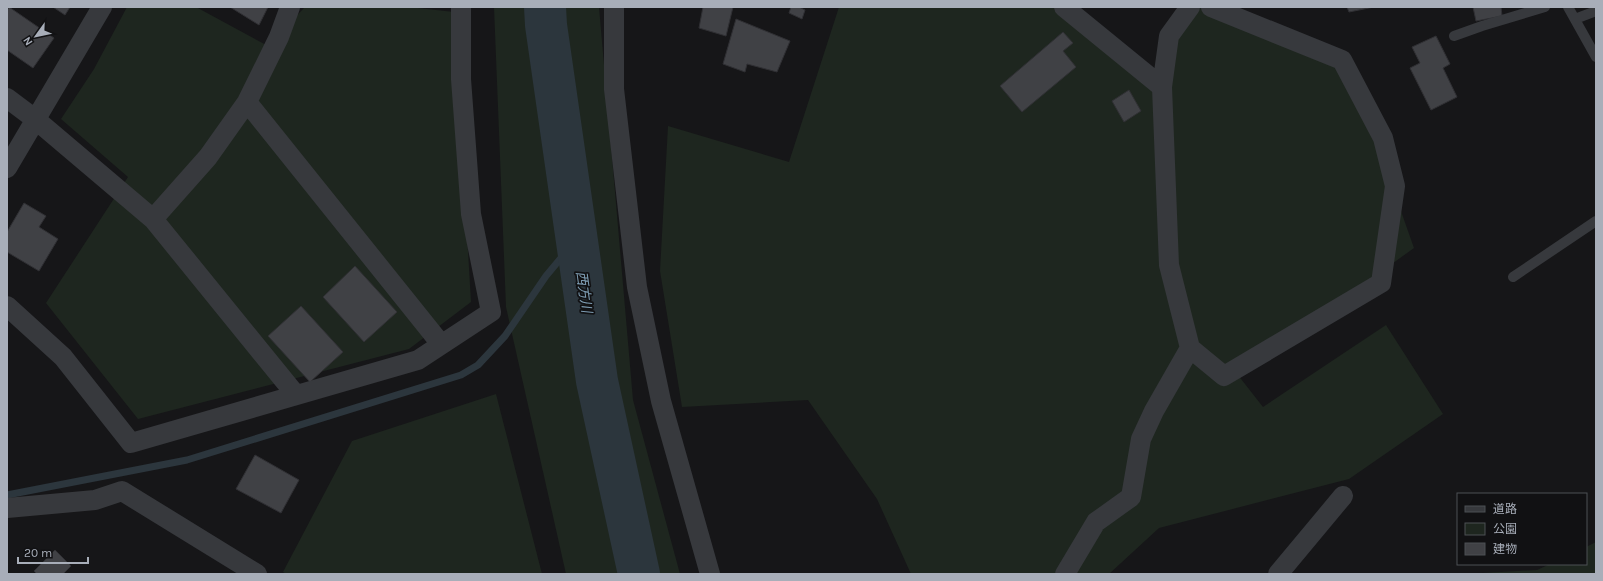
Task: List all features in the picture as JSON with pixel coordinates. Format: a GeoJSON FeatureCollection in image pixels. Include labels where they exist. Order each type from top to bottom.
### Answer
{"type":"FeatureCollection","features":[{"type":"Feature","properties":{"kind":"street"},"geometry":{"type":"LineString","coordinates":[[7,168],[102,7]]}},
{"type":"Feature","properties":{"kind":"street"},"geometry":{"type":"LineString","coordinates":[[153,218],[208,157],[247,102],[279,36],[290,7]]}},
{"type":"Feature","properties":{"kind":"street"},"geometry":{"type":"LineString","coordinates":[[7,306],[63,357],[131,443],[418,360],[491,312],[471,214],[461,79],[460,7]]}},
{"type":"Feature","properties":{"kind":"street"},"geometry":{"type":"LineString","coordinates":[[614,7],[614,89],[637,287],[661,401],[710,574]]}},
{"type":"Feature","properties":{"kind":"street"},"geometry":{"type":"LineString","coordinates":[[1064,7],[1162,87]]}},
{"type":"Feature","properties":{"kind":"street"},"geometry":{"type":"LineString","coordinates":[[1190,7],[1170,36],[1162,87],[1169,266],[1190,348],[1224,376],[1381,283],[1395,186],[1383,138],[1342,60],[1211,7]]}},
{"type":"Feature","properties":{"kind":"street"},"geometry":{"type":"LineString","coordinates":[[7,98],[35,119],[153,218],[296,395]]}},
{"type":"Feature","properties":{"kind":"street"},"geometry":{"type":"LineString","coordinates":[[247,102],[442,344]]}},
{"type":"Feature","properties":{"kind":"street"},"geometry":{"type":"LineString","coordinates":[[1065,574],[1096,522],[1131,497],[1142,439],[1154,411],[1190,348]]}},
{"type":"Feature","properties":{"kind":"street"},"geometry":{"type":"LineString","coordinates":[[7,508],[95,500],[122,491],[257,574]]}},
{"type":"Feature","properties":{"kind":"street"},"geometry":{"type":"LineString","coordinates":[[1278,574],[1343,496]]}},
{"type":"Feature","properties":{"kind":"lane"},"geometry":{"type":"LineString","coordinates":[[1454,36],[1545,7]]}},
{"type":"Feature","properties":{"kind":"lane"},"geometry":{"type":"LineString","coordinates":[[1568,7],[1596,57]]}},
{"type":"Feature","properties":{"kind":"lane"},"geometry":{"type":"LineString","coordinates":[[1575,19],[1596,11]]}},
{"type":"Feature","properties":{"kind":"lane"},"geometry":{"type":"LineString","coordinates":[[1514,277],[1596,221]]}},
{"type":"Feature","properties":{"kind":"green space"},"geometry":{"type":"Polygon","coordinates":[[[127,7],[196,7],[268,46],[304,8],[409,7],[454,12],[471,302],[409,349],[138,419],[46,303],[128,177],[61,119],[94,69],[127,7]]]}},
{"type":"Feature","properties":{"kind":"green space"},"geometry":{"type":"Polygon","coordinates":[[[494,7],[599,7],[633,400],[680,574],[566,574],[506,307],[494,7]]]}},
{"type":"Feature","properties":{"kind":"green space"},"geometry":{"type":"Polygon","coordinates":[[[839,7],[1064,7],[1161,86],[1190,7],[1211,7],[1332,56],[1360,95],[1414,248],[1296,333],[1234,370],[1263,407],[1386,325],[1443,414],[1349,479],[1159,528],[1109,574],[911,574],[877,499],[808,400],[682,407],[660,271],[668,126],[789,162],[839,7]]]}},
{"type":"Feature","properties":{"kind":"green space"},"geometry":{"type":"Polygon","coordinates":[[[496,394],[542,574],[286,574],[283,572],[352,441],[496,394]]]}},
{"type":"Feature","properties":{"kind":"green space"},"geometry":{"type":"Polygon","coordinates":[[[1596,542],[1596,574],[1465,574],[1537,570],[1548,565],[1587,565],[1587,546],[1596,542]]]}},
{"type":"Feature","properties":{"kind":"building"},"geometry":{"type":"Polygon","coordinates":[[[9,7],[54,38],[33,68],[7,50],[7,10],[9,7]]]}},
{"type":"Feature","properties":{"kind":"building"},"geometry":{"type":"Polygon","coordinates":[[[53,7],[70,7],[65,15],[53,7]]]}},
{"type":"Feature","properties":{"kind":"building"},"geometry":{"type":"Polygon","coordinates":[[[230,7],[268,7],[259,25],[230,7]]]}},
{"type":"Feature","properties":{"kind":"building"},"geometry":{"type":"Polygon","coordinates":[[[703,7],[733,7],[726,36],[699,28],[703,7]]]}},
{"type":"Feature","properties":{"kind":"building"},"geometry":{"type":"Polygon","coordinates":[[[791,7],[799,7],[805,10],[802,19],[789,13],[791,7]]]}},
{"type":"Feature","properties":{"kind":"building"},"geometry":{"type":"Polygon","coordinates":[[[1347,7],[1374,7],[1349,12],[1347,7]]]}},
{"type":"Feature","properties":{"kind":"building"},"geometry":{"type":"Polygon","coordinates":[[[1473,7],[1501,7],[1502,16],[1476,21],[1473,7]]]}},
{"type":"Feature","properties":{"kind":"building"},"geometry":{"type":"Polygon","coordinates":[[[736,19],[790,41],[777,72],[747,64],[745,72],[723,64],[736,19]]]}},
{"type":"Feature","properties":{"kind":"building"},"geometry":{"type":"Polygon","coordinates":[[[1063,32],[1073,43],[1063,51],[1076,67],[1022,112],[1000,86],[1063,32]]]}},
{"type":"Feature","properties":{"kind":"building"},"geometry":{"type":"Polygon","coordinates":[[[1436,36],[1450,64],[1443,68],[1457,97],[1431,110],[1410,68],[1420,63],[1412,47],[1436,36]]]}},
{"type":"Feature","properties":{"kind":"building"},"geometry":{"type":"Polygon","coordinates":[[[1129,90],[1141,111],[1124,122],[1112,101],[1129,90]]]}},
{"type":"Feature","properties":{"kind":"building"},"geometry":{"type":"Polygon","coordinates":[[[24,203],[46,216],[39,227],[58,239],[39,271],[7,252],[7,232],[24,203]]]}},
{"type":"Feature","properties":{"kind":"building"},"geometry":{"type":"Polygon","coordinates":[[[355,266],[397,312],[364,342],[323,297],[355,266]]]}},
{"type":"Feature","properties":{"kind":"building"},"geometry":{"type":"Polygon","coordinates":[[[301,306],[343,352],[310,382],[268,336],[301,306]]]}},
{"type":"Feature","properties":{"kind":"building"},"geometry":{"type":"Polygon","coordinates":[[[255,455],[299,480],[281,513],[236,489],[255,455]]]}},
{"type":"Feature","properties":{"kind":"building"},"geometry":{"type":"Polygon","coordinates":[[[55,550],[71,566],[63,574],[37,574],[34,571],[55,550]]]}},
{"type":"Feature","properties":{"kind":"waterway","name":"西方川"},"geometry":{"type":"LineString","coordinates":[[545,7],[546,25],[597,381],[639,574]]}},
{"type":"Feature","properties":{"kind":"waterway"},"geometry":{"type":"LineString","coordinates":[[7,495],[187,460],[461,375],[478,365],[505,336],[546,276],[576,240]]}}]}
